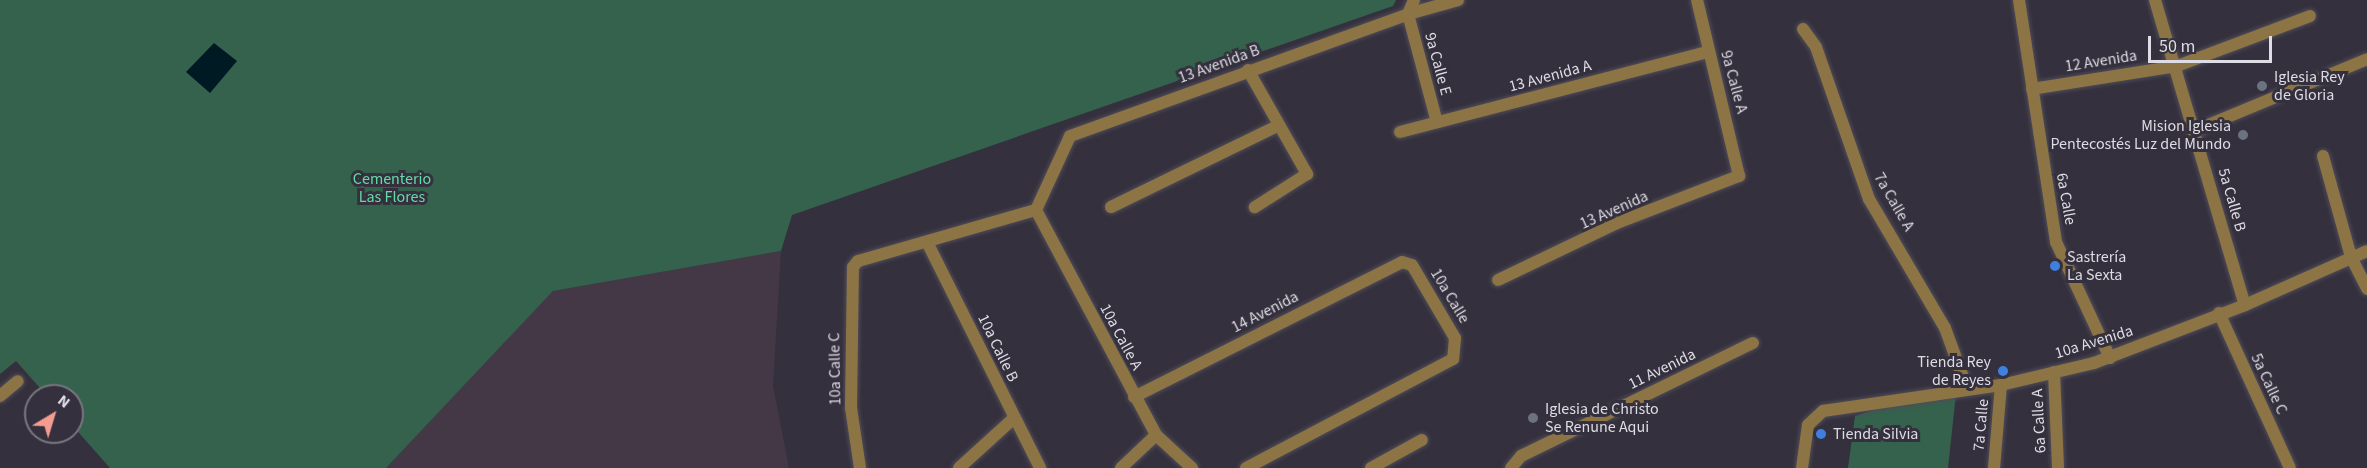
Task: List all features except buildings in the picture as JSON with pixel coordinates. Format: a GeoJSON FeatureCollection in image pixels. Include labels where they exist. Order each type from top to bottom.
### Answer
{"type":"FeatureCollection","features":[{"type":"Feature","properties":{"kind":"street"},"geometry":{"type":"LineString","coordinates":[[1407,14],[1414,0]]}},
{"type":"Feature","properties":{"kind":"street","name":"13 Avenida B"},"geometry":{"type":"LineString","coordinates":[[1036,210],[1069,136],[1407,14],[1458,0]]}},
{"type":"Feature","properties":{"kind":"street","name":"9a Calle A"},"geometry":{"type":"LineString","coordinates":[[1697,0],[1708,52],[1741,171]]}},
{"type":"Feature","properties":{"kind":"street","name":"6a Calle"},"geometry":{"type":"LineString","coordinates":[[2019,0],[2056,242],[2110,358]]}},
{"type":"Feature","properties":{"kind":"street","name":"5a Calle B"},"geometry":{"type":"LineString","coordinates":[[2155,0],[2196,130],[2245,305]]}},
{"type":"Feature","properties":{"kind":"street","name":"9a Calle E"},"geometry":{"type":"LineString","coordinates":[[1407,14],[1437,122]]}},
{"type":"Feature","properties":{"kind":"street","name":"12 Avenida"},"geometry":{"type":"LineString","coordinates":[[2032,89],[2177,66],[2310,16]]}},
{"type":"Feature","properties":{"kind":"street","name":"7a Calle A"},"geometry":{"type":"LineString","coordinates":[[1803,29],[1816,47],[1866,192],[1946,328],[1967,388]]}},
{"type":"Feature","properties":{"kind":"street","name":"13 Avenida A"},"geometry":{"type":"LineString","coordinates":[[1400,132],[1708,52]]}},
{"type":"Feature","properties":{"kind":"street"},"geometry":{"type":"LineString","coordinates":[[2196,130],[2367,59]]}},
{"type":"Feature","properties":{"kind":"street"},"geometry":{"type":"LineString","coordinates":[[1248,70],[1307,174],[1255,207]]}},
{"type":"Feature","properties":{"kind":"street"},"geometry":{"type":"LineString","coordinates":[[1111,207],[1279,125]]}},
{"type":"Feature","properties":{"kind":"street"},"geometry":{"type":"LineString","coordinates":[[2323,156],[2351,257],[2367,289]]}},
{"type":"Feature","properties":{"kind":"street","name":"13 Avenida"},"geometry":{"type":"LineString","coordinates":[[1498,280],[1617,223],[1735,179],[1741,171]]}},
{"type":"Feature","properties":{"kind":"street"},"geometry":{"type":"LineString","coordinates":[[927,242],[1036,210]]}},
{"type":"Feature","properties":{"kind":"street","name":"10a Calle A"},"geometry":{"type":"LineString","coordinates":[[1036,210],[1155,435],[1192,468]]}},
{"type":"Feature","properties":{"kind":"street","name":"10a Calle C"},"geometry":{"type":"LineString","coordinates":[[860,468],[851,408],[852,270],[858,261],[927,242]]}},
{"type":"Feature","properties":{"kind":"street","name":"10a Calle B"},"geometry":{"type":"LineString","coordinates":[[927,242],[1040,468]]}},
{"type":"Feature","properties":{"kind":"street","name":"10a Avenida"},"geometry":{"type":"LineString","coordinates":[[1802,468],[1808,425],[1817,414],[1830,408],[2001,385],[2110,358],[2245,305],[2367,251]]}},
{"type":"Feature","properties":{"kind":"street","name":"14 Avenida"},"geometry":{"type":"LineString","coordinates":[[1134,397],[1402,262],[1412,265]]}},
{"type":"Feature","properties":{"kind":"street","name":"10a Calle"},"geometry":{"type":"LineString","coordinates":[[1246,468],[1449,363],[1457,344],[1412,265]]}},
{"type":"Feature","properties":{"kind":"street","name":"5a Calle C"},"geometry":{"type":"LineString","coordinates":[[2219,314],[2290,468]]}},
{"type":"Feature","properties":{"kind":"street","name":"11 Avenida"},"geometry":{"type":"LineString","coordinates":[[1511,468],[1521,456],[1753,343]]}},
{"type":"Feature","properties":{"kind":"street","name":"6a Calle A"},"geometry":{"type":"LineString","coordinates":[[2054,372],[2058,468]]}},
{"type":"Feature","properties":{"kind":"street"},"geometry":{"type":"LineString","coordinates":[[0,396],[18,381]]}},
{"type":"Feature","properties":{"kind":"street","name":"7a Calle"},"geometry":{"type":"LineString","coordinates":[[1994,468],[2001,385]]}},
{"type":"Feature","properties":{"kind":"street"},"geometry":{"type":"LineString","coordinates":[[959,468],[1014,417]]}},
{"type":"Feature","properties":{"kind":"street"},"geometry":{"type":"LineString","coordinates":[[1121,468],[1155,435]]}},
{"type":"Feature","properties":{"kind":"street"},"geometry":{"type":"LineString","coordinates":[[1375,467],[1422,440]]}},
{"type":"Feature","properties":{"kind":"shaded area"},"geometry":{"type":"Polygon","coordinates":[[[781,251],[773,386],[789,468],[386,468],[553,291],[781,251]]]}},
{"type":"Feature","properties":{"kind":"green space","name":"Cementerio Las Flores"},"geometry":{"type":"Polygon","coordinates":[[[0,0],[1396,0],[1393,6],[792,215],[781,251],[553,291],[386,468],[110,468],[84,439],[84,384],[36,384],[16,361],[0,374],[0,0]]]}},
{"type":"Feature","properties":{"kind":"green space"},"geometry":{"type":"Polygon","coordinates":[[[1956,394],[1948,468],[1848,468],[1855,416],[1898,402],[1956,394]]]}},
{"type":"Feature","properties":{"kind":"water"},"geometry":{"type":"Polygon","coordinates":[[[214,43],[237,61],[210,93],[186,72],[214,43]]]}},
{"type":"Feature","properties":{"kind":"place","name":"Iglesia Rey de Gloria"},"geometry":{"type":"Point","coordinates":[2262,86]}},
{"type":"Feature","properties":{"kind":"place","name":"Mision Iglesia Pentecostés Luz del Mundo"},"geometry":{"type":"Point","coordinates":[2243,135]}},
{"type":"Feature","properties":{"kind":"place","name":"Sastrería La Sexta"},"geometry":{"type":"Point","coordinates":[2055,266]}},
{"type":"Feature","properties":{"kind":"place","name":"Tienda Rey de Reyes"},"geometry":{"type":"Point","coordinates":[2003,371]}},
{"type":"Feature","properties":{"kind":"place","name":"Iglesia de Christo Se Renune Aqui"},"geometry":{"type":"Point","coordinates":[1533,418]}},
{"type":"Feature","properties":{"kind":"place","name":"Tienda Silvia"},"geometry":{"type":"Point","coordinates":[1821,434]}}]}
